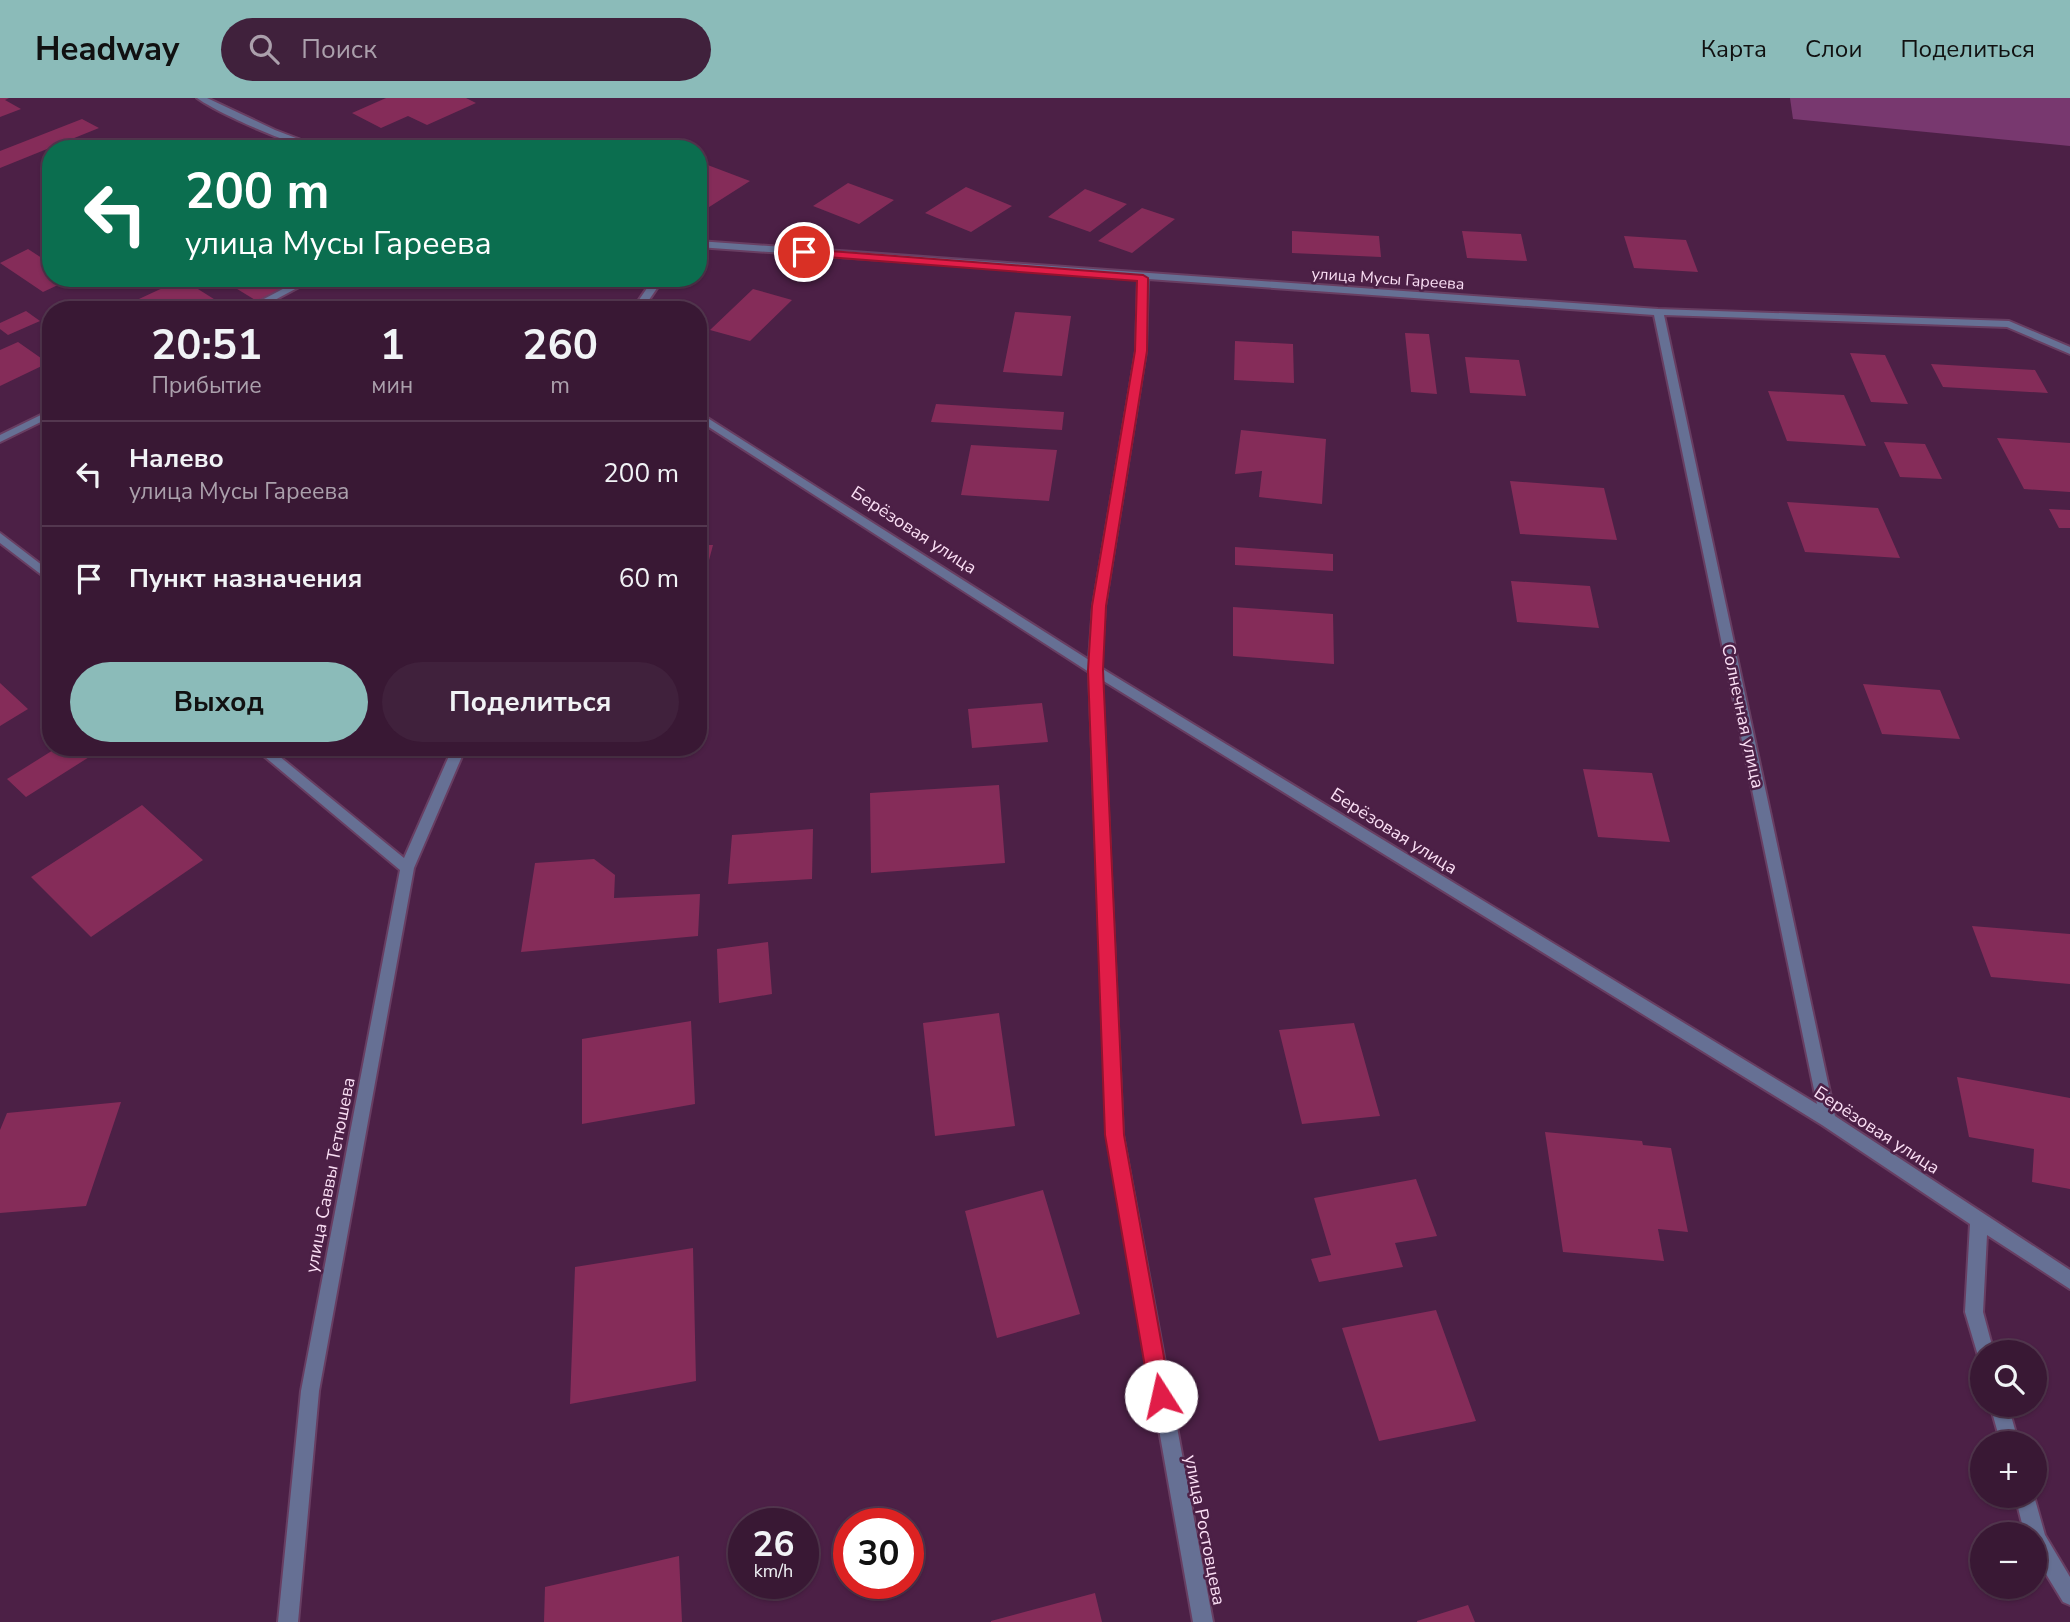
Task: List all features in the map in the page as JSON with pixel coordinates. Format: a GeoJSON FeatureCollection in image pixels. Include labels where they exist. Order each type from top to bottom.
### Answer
{"type":"FeatureCollection","features":[{"type":"Feature","properties":{"kind":"street"},"geometry":{"type":"LineString","coordinates":[[201,98],[294,140]]}},
{"type":"Feature","properties":{"kind":"street","name":"улица Мусы Гареева"},"geometry":{"type":"LineString","coordinates":[[707,245],[1143,278],[1658,312],[2009,324],[2070,351]]}},
{"type":"Feature","properties":{"kind":"street","name":"улица Ростовцева"},"geometry":{"type":"LineString","coordinates":[[1143,278],[1141,351],[1099,606],[1096,670],[1115,1135],[1203,1622]]}},
{"type":"Feature","properties":{"kind":"street"},"geometry":{"type":"LineString","coordinates":[[265,301],[292,287]]}},
{"type":"Feature","properties":{"kind":"street","name":"Солнечная улица"},"geometry":{"type":"LineString","coordinates":[[1658,312],[1828,1120]]}},
{"type":"Feature","properties":{"kind":"street"},"geometry":{"type":"LineString","coordinates":[[0,439],[42,418]]}},
{"type":"Feature","properties":{"kind":"street","name":"Берёзовая улица"},"geometry":{"type":"LineString","coordinates":[[707,421],[1096,670],[1828,1120],[2070,1280]]}},
{"type":"Feature","properties":{"kind":"street"},"geometry":{"type":"LineString","coordinates":[[0,537],[42,571]]}},
{"type":"Feature","properties":{"kind":"street"},"geometry":{"type":"LineString","coordinates":[[270,756],[407,867]]}},
{"type":"Feature","properties":{"kind":"street","name":"улица Саввы Тетюшева"},"geometry":{"type":"LineString","coordinates":[[288,1622],[310,1391],[407,867],[456,756]]}},
{"type":"Feature","properties":{"kind":"street"},"geometry":{"type":"LineString","coordinates":[[1979,1219],[1974,1312],[1982,1340]]}},
{"type":"Feature","properties":{"kind":"street"},"geometry":{"type":"LineString","coordinates":[[2047,1556],[2070,1595]]}},
{"type":"Feature","properties":{"kind":"shaded area"},"geometry":{"type":"Polygon","coordinates":[[[1790,98],[2070,98],[2070,146],[1793,119],[1790,98]]]}},
{"type":"Feature","properties":{"kind":"building"},"geometry":{"type":"Polygon","coordinates":[[[0,98],[9,98],[5,100],[21,109],[0,117],[0,98]]]}},
{"type":"Feature","properties":{"kind":"building"},"geometry":{"type":"Polygon","coordinates":[[[386,98],[466,98],[476,103],[427,125],[408,116],[381,128],[352,113],[386,98]]]}},
{"type":"Feature","properties":{"kind":"building"},"geometry":{"type":"Polygon","coordinates":[[[82,119],[99,128],[69,140],[42,140],[42,151],[0,168],[0,151],[82,119]]]}},
{"type":"Feature","properties":{"kind":"building"},"geometry":{"type":"Polygon","coordinates":[[[707,165],[750,181],[707,208],[707,165]]]}},
{"type":"Feature","properties":{"kind":"building"},"geometry":{"type":"Polygon","coordinates":[[[848,183],[894,200],[859,224],[813,206],[848,183]]]}},
{"type":"Feature","properties":{"kind":"building"},"geometry":{"type":"Polygon","coordinates":[[[966,187],[1012,206],[971,232],[925,213],[966,187]]]}},
{"type":"Feature","properties":{"kind":"building"},"geometry":{"type":"Polygon","coordinates":[[[1085,189],[1127,204],[1090,232],[1048,217],[1085,189]]]}},
{"type":"Feature","properties":{"kind":"building"},"geometry":{"type":"Polygon","coordinates":[[[1142,208],[1175,219],[1132,253],[1098,241],[1142,208]]]}},
{"type":"Feature","properties":{"kind":"building"},"geometry":{"type":"Polygon","coordinates":[[[1292,231],[1379,236],[1381,257],[1292,253],[1292,231]]]}},
{"type":"Feature","properties":{"kind":"building"},"geometry":{"type":"Polygon","coordinates":[[[1462,231],[1521,234],[1527,261],[1467,258],[1462,231]]]}},
{"type":"Feature","properties":{"kind":"building"},"geometry":{"type":"Polygon","coordinates":[[[1624,236],[1686,240],[1698,272],[1634,268],[1624,236]]]}},
{"type":"Feature","properties":{"kind":"building"},"geometry":{"type":"Polygon","coordinates":[[[28,249],[42,258],[42,287],[54,287],[43,292],[0,263],[28,249]]]}},
{"type":"Feature","properties":{"kind":"building"},"geometry":{"type":"Polygon","coordinates":[[[165,287],[195,287],[217,301],[135,301],[165,287]]]}},
{"type":"Feature","properties":{"kind":"building"},"geometry":{"type":"Polygon","coordinates":[[[234,287],[291,287],[264,301],[257,301],[234,287]]]}},
{"type":"Feature","properties":{"kind":"building"},"geometry":{"type":"Polygon","coordinates":[[[753,289],[792,300],[750,341],[710,330],[753,289]]]}},
{"type":"Feature","properties":{"kind":"building"},"geometry":{"type":"Polygon","coordinates":[[[26,311],[40,321],[8,335],[0,329],[0,323],[26,311]]]}},
{"type":"Feature","properties":{"kind":"building"},"geometry":{"type":"Polygon","coordinates":[[[1015,312],[1071,316],[1062,376],[1003,372],[1015,312]]]}},
{"type":"Feature","properties":{"kind":"building"},"geometry":{"type":"Polygon","coordinates":[[[1405,333],[1429,334],[1437,394],[1411,392],[1405,333]]]}},
{"type":"Feature","properties":{"kind":"building"},"geometry":{"type":"Polygon","coordinates":[[[1235,341],[1293,344],[1294,383],[1234,380],[1235,341]]]}},
{"type":"Feature","properties":{"kind":"building"},"geometry":{"type":"Polygon","coordinates":[[[18,342],[42,359],[42,366],[0,386],[0,350],[18,342]]]}},
{"type":"Feature","properties":{"kind":"building"},"geometry":{"type":"Polygon","coordinates":[[[1850,353],[1885,355],[1908,404],[1871,402],[1850,353]]]}},
{"type":"Feature","properties":{"kind":"building"},"geometry":{"type":"Polygon","coordinates":[[[1465,357],[1519,360],[1526,396],[1470,393],[1465,357]]]}},
{"type":"Feature","properties":{"kind":"building"},"geometry":{"type":"Polygon","coordinates":[[[1931,364],[2035,370],[2048,393],[1943,387],[1931,364]]]}},
{"type":"Feature","properties":{"kind":"building"},"geometry":{"type":"Polygon","coordinates":[[[1768,391],[1844,395],[1866,446],[1787,441],[1768,391]]]}},
{"type":"Feature","properties":{"kind":"building"},"geometry":{"type":"Polygon","coordinates":[[[936,404],[1064,412],[1062,430],[931,422],[936,404]]]}},
{"type":"Feature","properties":{"kind":"building"},"geometry":{"type":"Polygon","coordinates":[[[1241,430],[1326,439],[1322,504],[1259,497],[1262,471],[1235,474],[1241,430]]]}},
{"type":"Feature","properties":{"kind":"building"},"geometry":{"type":"Polygon","coordinates":[[[1997,438],[2070,443],[2070,492],[2024,489],[1997,438]]]}},
{"type":"Feature","properties":{"kind":"building"},"geometry":{"type":"Polygon","coordinates":[[[1884,442],[1925,444],[1942,479],[1900,477],[1884,442]]]}},
{"type":"Feature","properties":{"kind":"building"},"geometry":{"type":"Polygon","coordinates":[[[971,445],[1057,450],[1049,501],[961,495],[971,445]]]}},
{"type":"Feature","properties":{"kind":"building"},"geometry":{"type":"Polygon","coordinates":[[[1510,481],[1604,488],[1617,540],[1520,534],[1510,481]]]}},
{"type":"Feature","properties":{"kind":"building"},"geometry":{"type":"Polygon","coordinates":[[[1787,502],[1878,508],[1900,558],[1805,552],[1787,502]]]}},
{"type":"Feature","properties":{"kind":"building"},"geometry":{"type":"Polygon","coordinates":[[[2049,509],[2070,510],[2070,528],[2059,528],[2049,509]]]}},
{"type":"Feature","properties":{"kind":"building"},"geometry":{"type":"Polygon","coordinates":[[[707,545],[713,545],[707,568],[707,545]]]}},
{"type":"Feature","properties":{"kind":"building"},"geometry":{"type":"Polygon","coordinates":[[[1235,547],[1333,554],[1333,571],[1235,565],[1235,547]]]}},
{"type":"Feature","properties":{"kind":"building"},"geometry":{"type":"Polygon","coordinates":[[[1511,581],[1590,586],[1599,628],[1517,622],[1511,581]]]}},
{"type":"Feature","properties":{"kind":"building"},"geometry":{"type":"Polygon","coordinates":[[[1233,607],[1333,614],[1334,664],[1233,656],[1233,607]]]}},
{"type":"Feature","properties":{"kind":"building"},"geometry":{"type":"Polygon","coordinates":[[[0,683],[28,709],[0,726],[0,683]]]}},
{"type":"Feature","properties":{"kind":"building"},"geometry":{"type":"Polygon","coordinates":[[[1863,684],[1940,690],[1960,739],[1882,734],[1863,684]]]}},
{"type":"Feature","properties":{"kind":"building"},"geometry":{"type":"Polygon","coordinates":[[[1042,703],[1048,742],[972,748],[968,709],[1042,703]]]}},
{"type":"Feature","properties":{"kind":"building"},"geometry":{"type":"Polygon","coordinates":[[[44,756],[91,756],[26,797],[7,779],[44,756]]]}},
{"type":"Feature","properties":{"kind":"building"},"geometry":{"type":"Polygon","coordinates":[[[1583,769],[1652,773],[1670,842],[1598,837],[1583,769]]]}},
{"type":"Feature","properties":{"kind":"building"},"geometry":{"type":"Polygon","coordinates":[[[999,785],[1005,863],[871,873],[870,793],[999,785]]]}},
{"type":"Feature","properties":{"kind":"building"},"geometry":{"type":"Polygon","coordinates":[[[142,805],[203,860],[91,937],[31,877],[142,805]]]}},
{"type":"Feature","properties":{"kind":"building"},"geometry":{"type":"Polygon","coordinates":[[[813,829],[812,879],[728,884],[732,835],[813,829]]]}},
{"type":"Feature","properties":{"kind":"building"},"geometry":{"type":"Polygon","coordinates":[[[594,859],[615,875],[614,898],[700,894],[698,936],[521,952],[535,863],[594,859]]]}},
{"type":"Feature","properties":{"kind":"building"},"geometry":{"type":"Polygon","coordinates":[[[1972,926],[2070,934],[2070,984],[1991,977],[1972,926]]]}},
{"type":"Feature","properties":{"kind":"building"},"geometry":{"type":"Polygon","coordinates":[[[768,942],[772,994],[719,1003],[717,949],[768,942]]]}},
{"type":"Feature","properties":{"kind":"building"},"geometry":{"type":"Polygon","coordinates":[[[999,1013],[1015,1126],[935,1136],[923,1023],[999,1013]]]}},
{"type":"Feature","properties":{"kind":"building"},"geometry":{"type":"Polygon","coordinates":[[[691,1021],[695,1104],[582,1124],[582,1039],[691,1021]]]}},
{"type":"Feature","properties":{"kind":"building"},"geometry":{"type":"Polygon","coordinates":[[[1354,1023],[1380,1116],[1302,1124],[1279,1030],[1354,1023]]]}},
{"type":"Feature","properties":{"kind":"building"},"geometry":{"type":"Polygon","coordinates":[[[1957,1077],[2070,1098],[2070,1189],[2032,1182],[2034,1149],[1969,1137],[1957,1077]]]}},
{"type":"Feature","properties":{"kind":"building"},"geometry":{"type":"Polygon","coordinates":[[[121,1102],[86,1206],[0,1213],[0,1130],[7,1113],[121,1102]]]}},
{"type":"Feature","properties":{"kind":"building"},"geometry":{"type":"Polygon","coordinates":[[[1545,1132],[1642,1141],[1643,1145],[1671,1148],[1688,1232],[1658,1229],[1664,1261],[1563,1252],[1545,1132]]]}},
{"type":"Feature","properties":{"kind":"building"},"geometry":{"type":"Polygon","coordinates":[[[1416,1179],[1437,1236],[1395,1243],[1403,1267],[1319,1282],[1311,1259],[1331,1255],[1314,1198],[1416,1179]]]}},
{"type":"Feature","properties":{"kind":"building"},"geometry":{"type":"Polygon","coordinates":[[[1043,1190],[1080,1314],[997,1338],[965,1211],[1043,1190]]]}},
{"type":"Feature","properties":{"kind":"building"},"geometry":{"type":"Polygon","coordinates":[[[693,1248],[696,1381],[570,1404],[575,1267],[693,1248]]]}},
{"type":"Feature","properties":{"kind":"building"},"geometry":{"type":"Polygon","coordinates":[[[1436,1310],[1476,1421],[1379,1441],[1342,1328],[1436,1310]]]}},
{"type":"Feature","properties":{"kind":"building"},"geometry":{"type":"Polygon","coordinates":[[[679,1556],[682,1622],[544,1622],[545,1587],[679,1556]]]}},
{"type":"Feature","properties":{"kind":"building"},"geometry":{"type":"Polygon","coordinates":[[[1095,1593],[1102,1622],[991,1622],[991,1621],[1095,1593]]]}},
{"type":"Feature","properties":{"kind":"building"},"geometry":{"type":"Polygon","coordinates":[[[1468,1605],[1475,1622],[1417,1622],[1417,1621],[1468,1605]]]}},
{"type":"Feature","properties":{"kind":"route"},"geometry":{"type":"LineString","coordinates":[[804,252],[1143,278],[1141,351],[1099,606],[1096,670],[1115,1135],[1161,1396]]}}]}
